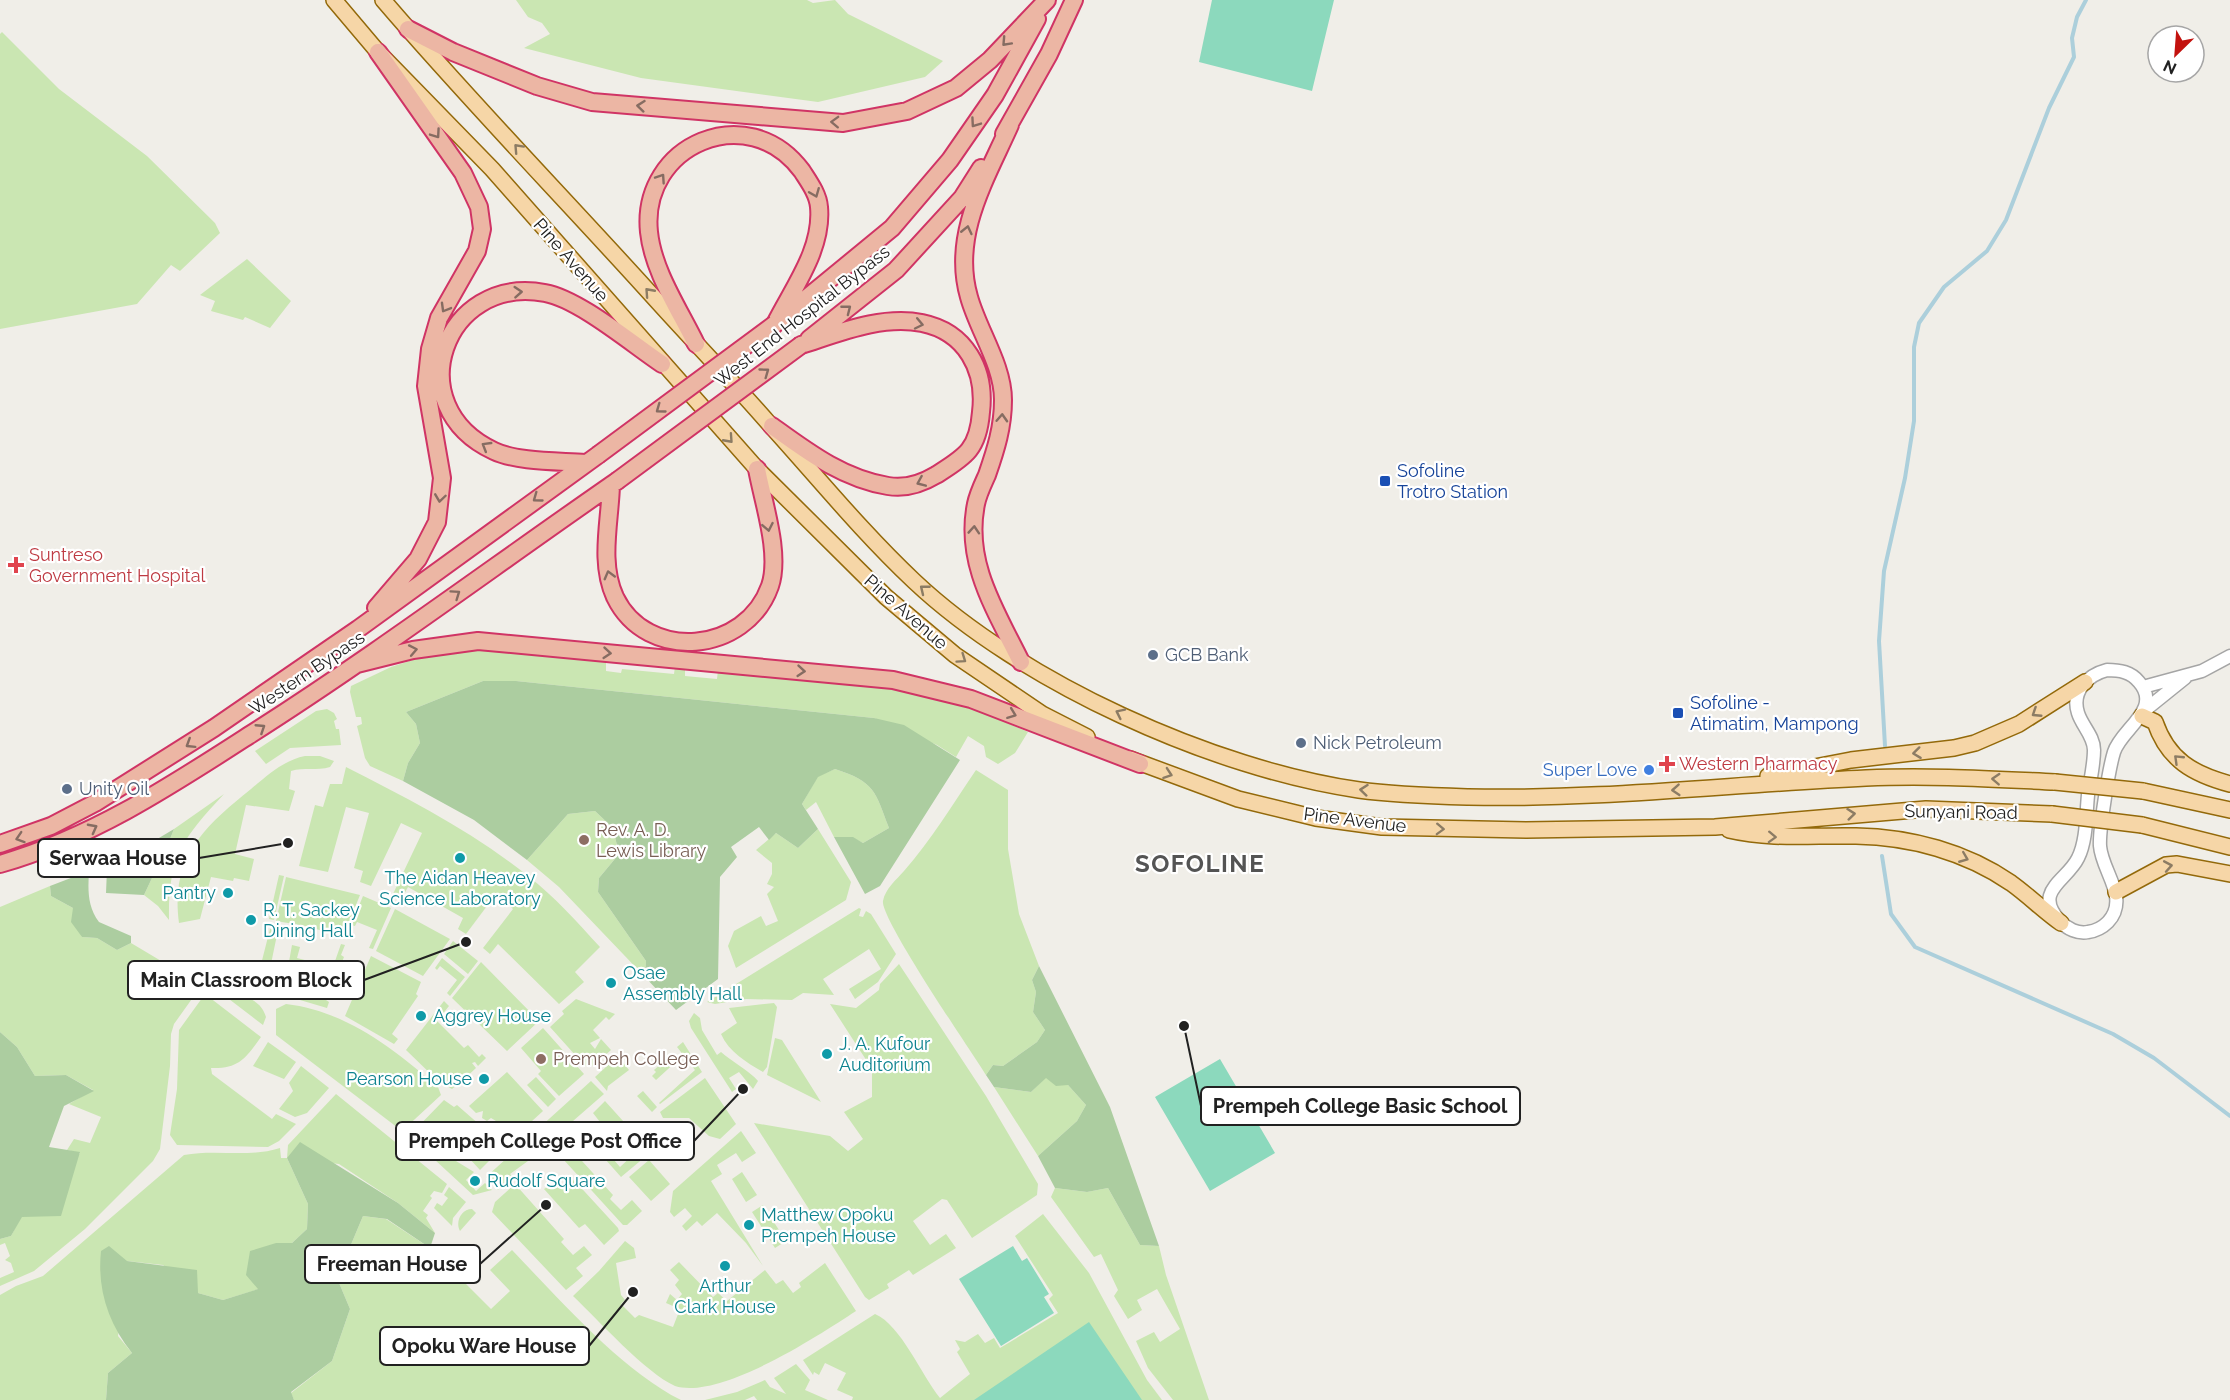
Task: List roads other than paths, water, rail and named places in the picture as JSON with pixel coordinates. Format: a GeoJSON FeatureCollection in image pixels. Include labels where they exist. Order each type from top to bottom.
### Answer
{"type":"FeatureCollection","features":[{"type":"Feature","properties":{"kind":"highway"},"geometry":{"type":"LineString","coordinates":[[408,30],[453,52],[537,86],[592,102],[843,123],[907,111],[956,88],[990,60],[1047,0]]}},
{"type":"Feature","properties":{"kind":"highway","name":"West End Hospital Bypass"},"geometry":{"type":"LineString","coordinates":[[591,459],[775,324],[892,228],[943,168],[995,95],[1047,0]]}},
{"type":"Feature","properties":{"kind":"highway","name":"West End Hospital Bypass"},"geometry":{"type":"LineString","coordinates":[[614,483],[801,345],[896,270],[925,240],[962,198],[1010,125],[1049,54],[1074,0]]}},
{"type":"Feature","properties":{"kind":"highway"},"geometry":{"type":"LineString","coordinates":[[358,629],[418,559],[436,522],[442,478],[426,386],[430,349],[439,318],[477,251],[482,229],[479,207],[463,173],[378,52]]}},
{"type":"Feature","properties":{"kind":"highway"},"geometry":{"type":"LineString","coordinates":[[1010,125],[973,207],[963,256],[968,296],[996,370],[1003,397],[1001,433],[976,504],[972,545],[980,578],[1021,662]]}},
{"type":"Feature","properties":{"kind":"highway"},"geometry":{"type":"LineString","coordinates":[[696,344],[658,268],[649,233],[649,205],[651,195],[671,164],[699,140],[752,136],[781,149],[812,185],[819,206],[816,245],[775,324]]}},
{"type":"Feature","properties":{"kind":"highway"},"geometry":{"type":"LineString","coordinates":[[591,459],[496,452],[470,436],[450,413],[440,388],[442,358],[451,333],[469,311],[488,298],[518,290],[547,293],[595,318],[662,364]]}},
{"type":"Feature","properties":{"kind":"highway"},"geometry":{"type":"LineString","coordinates":[[772,426],[836,470],[890,486],[911,486],[947,468],[970,450],[980,428],[984,392],[981,376],[973,359],[959,342],[942,332],[924,324],[886,322],[864,326],[801,345]]}},
{"type":"Feature","properties":{"kind":"highway","name":"Western Bypass"},"geometry":{"type":"LineString","coordinates":[[0,844],[51,826],[95,802],[214,728],[358,629],[591,459]]}},
{"type":"Feature","properties":{"kind":"highway"},"geometry":{"type":"LineString","coordinates":[[614,483],[606,564],[616,599],[628,615],[651,633],[679,642],[704,642],[723,637],[747,621],[760,605],[770,586],[773,568],[772,548],[757,469]]}},
{"type":"Feature","properties":{"kind":"highway","name":"Western Bypass"},"geometry":{"type":"LineString","coordinates":[[0,864],[42,852],[74,838],[161,792],[330,684],[614,483]]}},
{"type":"Feature","properties":{"kind":"highway"},"geometry":{"type":"LineString","coordinates":[[357,664],[413,650],[478,641],[893,680],[971,699],[1140,764]]}},
{"type":"Feature","properties":{"kind":"main road","name":"Pine Avenue"},"geometry":{"type":"LineString","coordinates":[[334,0],[378,52],[492,169],[757,469],[886,597],[955,655],[1042,714],[1140,764],[1238,799],[1316,818],[1382,826],[1526,830],[1688,827]]}},
{"type":"Feature","properties":{"kind":"main road"},"geometry":{"type":"LineString","coordinates":[[383,0],[772,426],[846,512],[915,582],[970,627],[1021,662],[1168,736],[1290,776],[1358,790],[1418,796],[1507,798],[1604,795],[1868,777],[1936,776],[2055,782],[2142,792],[2230,810]]}},
{"type":"Feature","properties":{"kind":"main road"},"geometry":{"type":"LineString","coordinates":[[1702,788],[1851,760],[1954,748],[1975,743],[2019,724],[2085,682]]}},
{"type":"Feature","properties":{"kind":"main road"},"geometry":{"type":"LineString","coordinates":[[2143,713],[2155,722],[2166,747],[2177,761],[2202,775],[2230,784]]}},
{"type":"Feature","properties":{"kind":"main road","name":"Sunyani Road"},"geometry":{"type":"LineString","coordinates":[[1688,827],[1714,827],[1926,809],[2052,814],[2142,825],[2230,847]]}},
{"type":"Feature","properties":{"kind":"main road"},"geometry":{"type":"LineString","coordinates":[[1714,827],[1772,837],[1857,836],[1903,839],[1923,844],[1963,857],[1996,873],[2061,923]]}},
{"type":"Feature","properties":{"kind":"main road"},"geometry":{"type":"LineString","coordinates":[[2116,892],[2166,865],[2178,864],[2230,874]]}},
{"type":"Feature","properties":{"kind":"street"},"geometry":{"type":"LineString","coordinates":[[2143,687],[2188,675],[2230,656]]}},
{"type":"Feature","properties":{"kind":"street"},"geometry":{"type":"LineString","coordinates":[[2143,713],[2146,697],[2143,687],[2131,675],[2115,670],[2098,672],[2085,682],[2078,694],[2076,705],[2094,749],[2081,850],[2078,859],[2051,890],[2049,899],[2053,913],[2061,923],[2078,932],[2087,933],[2104,926],[2115,911],[2116,892],[2103,865],[2100,842],[2114,753],[2121,739],[2143,713],[2188,675]]}},
{"type":"Feature","properties":{"kind":"waterway"},"geometry":{"type":"LineString","coordinates":[[1885,746],[1879,641],[1884,571],[1905,478],[1914,421],[1914,347],[1919,323],[1944,287],[1987,251],[2006,220],[2049,108],[2074,57],[2072,38],[2077,17],[2086,0]]}},
{"type":"Feature","properties":{"kind":"waterway"},"geometry":{"type":"LineString","coordinates":[[1882,856],[1891,914],[1915,947],[2113,1034],[2154,1058],[2230,1116]]}},
{"type":"Feature","properties":{"kind":"place","name":"Sofoline Trotro Station"},"geometry":{"type":"Point","coordinates":[1385,481]}},
{"type":"Feature","properties":{"kind":"place","name":"Suntreso Government Hospital"},"geometry":{"type":"Point","coordinates":[16,565]}},
{"type":"Feature","properties":{"kind":"place","name":"GCB Bank"},"geometry":{"type":"Point","coordinates":[1153,655]}},
{"type":"Feature","properties":{"kind":"place","name":"Sofoline - Atimatim, Mampong"},"geometry":{"type":"Point","coordinates":[1678,713]}},
{"type":"Feature","properties":{"kind":"place","name":"Nick Petroleum"},"geometry":{"type":"Point","coordinates":[1301,743]}},
{"type":"Feature","properties":{"kind":"place","name":"Western Pharmacy"},"geometry":{"type":"Point","coordinates":[1667,764]}},
{"type":"Feature","properties":{"kind":"place","name":"Super Love"},"geometry":{"type":"Point","coordinates":[1649,770]}},
{"type":"Feature","properties":{"kind":"place","name":"Unity Oil"},"geometry":{"type":"Point","coordinates":[67,789]}},
{"type":"Feature","properties":{"kind":"place","name":"Rev. A. D. Lewis Library"},"geometry":{"type":"Point","coordinates":[584,840]}},
{"type":"Feature","properties":{"kind":"place","name":"Serwaa House"},"geometry":{"type":"Point","coordinates":[288,843]}},
{"type":"Feature","properties":{"kind":"place","name":"The Aidan Heavey Science Laboratory"},"geometry":{"type":"Point","coordinates":[460,858]}},
{"type":"Feature","properties":{"kind":"place","name":"Pantry"},"geometry":{"type":"Point","coordinates":[228,893]}},
{"type":"Feature","properties":{"kind":"place","name":"R. T. Sackey Dining Hall"},"geometry":{"type":"Point","coordinates":[251,920]}},
{"type":"Feature","properties":{"kind":"place","name":"Main Classroom Block"},"geometry":{"type":"Point","coordinates":[466,942]}},
{"type":"Feature","properties":{"kind":"place","name":"Osae Assembly Hall"},"geometry":{"type":"Point","coordinates":[611,983]}},
{"type":"Feature","properties":{"kind":"place","name":"Aggrey House"},"geometry":{"type":"Point","coordinates":[421,1016]}},
{"type":"Feature","properties":{"kind":"place","name":"Prempeh College Basic School"},"geometry":{"type":"Point","coordinates":[1184,1026]}},
{"type":"Feature","properties":{"kind":"place","name":"J. A. Kufour Auditorium"},"geometry":{"type":"Point","coordinates":[827,1054]}},
{"type":"Feature","properties":{"kind":"place","name":"Prempeh College"},"geometry":{"type":"Point","coordinates":[541,1059]}},
{"type":"Feature","properties":{"kind":"place","name":"Pearson House"},"geometry":{"type":"Point","coordinates":[484,1079]}},
{"type":"Feature","properties":{"kind":"place","name":"Prempeh College Post Office"},"geometry":{"type":"Point","coordinates":[743,1089]}},
{"type":"Feature","properties":{"kind":"place","name":"Rudolf Square"},"geometry":{"type":"Point","coordinates":[475,1181]}},
{"type":"Feature","properties":{"kind":"place","name":"Freeman House"},"geometry":{"type":"Point","coordinates":[546,1205]}},
{"type":"Feature","properties":{"kind":"place","name":"Matthew Opoku Prempeh House"},"geometry":{"type":"Point","coordinates":[749,1225]}},
{"type":"Feature","properties":{"kind":"place","name":"Arthur Clark House"},"geometry":{"type":"Point","coordinates":[725,1266]}},
{"type":"Feature","properties":{"kind":"place","name":"Opoku Ware House"},"geometry":{"type":"Point","coordinates":[633,1292]}},
{"type":"Feature","properties":{"kind":"district","name":"SOFOLINE"},"geometry":{"type":"Point","coordinates":[1200,864]}}]}
